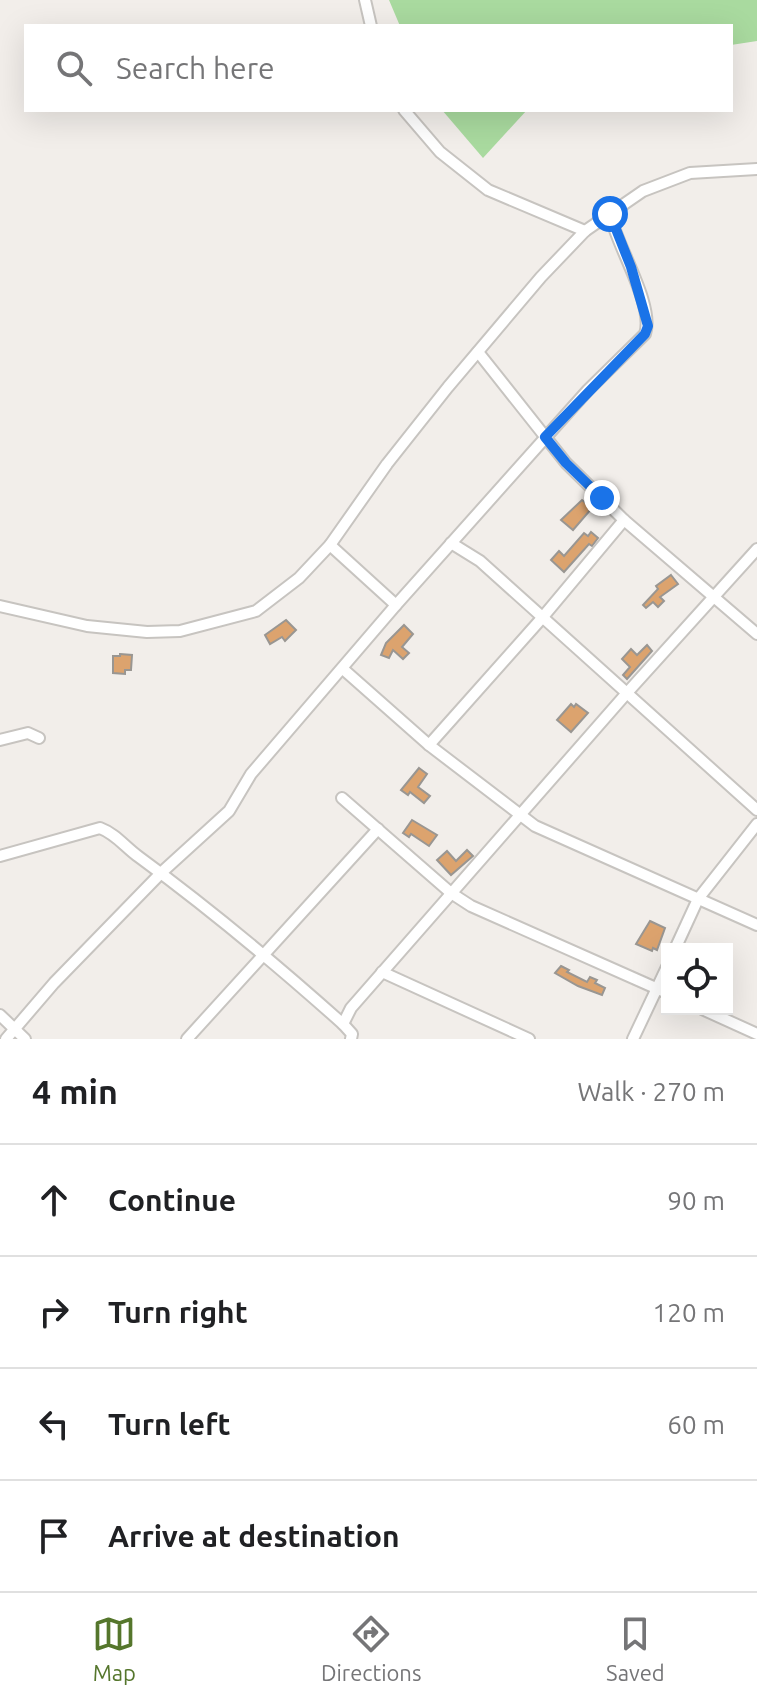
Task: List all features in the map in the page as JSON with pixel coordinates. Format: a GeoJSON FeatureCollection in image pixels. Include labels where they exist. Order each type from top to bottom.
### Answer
{"type":"FeatureCollection","features":[{"type":"Feature","properties":{"kind":"street"},"geometry":{"type":"LineString","coordinates":[[365,0],[371,24]]}},
{"type":"Feature","properties":{"kind":"street"},"geometry":{"type":"LineString","coordinates":[[406,112],[440,152],[488,190],[585,231]]}},
{"type":"Feature","properties":{"kind":"street"},"geometry":{"type":"LineString","coordinates":[[0,606],[87,626],[147,632],[180,631],[256,611],[299,578],[330,545],[387,464],[541,277],[585,231],[643,191],[690,173],[757,169]]}},
{"type":"Feature","properties":{"kind":"street"},"geometry":{"type":"LineString","coordinates":[[6,1039],[54,983],[162,872],[229,811],[251,774],[396,605],[545,437],[645,334],[648,326],[631,267],[610,214]]}},
{"type":"Feature","properties":{"kind":"street"},"geometry":{"type":"LineString","coordinates":[[478,352],[566,463],[624,520],[757,634]]}},
{"type":"Feature","properties":{"kind":"street"},"geometry":{"type":"LineString","coordinates":[[429,745],[624,520]]}},
{"type":"Feature","properties":{"kind":"street"},"geometry":{"type":"LineString","coordinates":[[451,543],[480,561],[757,810]]}},
{"type":"Feature","properties":{"kind":"street"},"geometry":{"type":"LineString","coordinates":[[330,545],[396,605]]}},
{"type":"Feature","properties":{"kind":"street"},"geometry":{"type":"LineString","coordinates":[[343,1024],[351,1008],[382,972],[757,549]]}},
{"type":"Feature","properties":{"kind":"street"},"geometry":{"type":"LineString","coordinates":[[343,669],[429,745],[535,826],[757,925]]}},
{"type":"Feature","properties":{"kind":"street"},"geometry":{"type":"LineString","coordinates":[[0,740],[28,733],[39,738]]}},
{"type":"Feature","properties":{"kind":"street"},"geometry":{"type":"LineString","coordinates":[[342,798],[451,893],[481,911],[661,991]]}},
{"type":"Feature","properties":{"kind":"street"},"geometry":{"type":"LineString","coordinates":[[678,943],[698,899],[757,824]]}},
{"type":"Feature","properties":{"kind":"street"},"geometry":{"type":"LineString","coordinates":[[0,856],[100,828],[111,832],[136,856],[162,872],[265,954],[343,1024],[352,1034],[351,1039]]}},
{"type":"Feature","properties":{"kind":"street"},"geometry":{"type":"LineString","coordinates":[[187,1039],[378,829]]}},
{"type":"Feature","properties":{"kind":"street"},"geometry":{"type":"LineString","coordinates":[[382,972],[529,1039]]}},
{"type":"Feature","properties":{"kind":"street"},"geometry":{"type":"LineString","coordinates":[[633,1039],[661,993]]}},
{"type":"Feature","properties":{"kind":"street"},"geometry":{"type":"LineString","coordinates":[[0,1015],[25,1039]]}},
{"type":"Feature","properties":{"kind":"street"},"geometry":{"type":"LineString","coordinates":[[715,1015],[757,1034]]}},
{"type":"Feature","properties":{"kind":"green space"},"geometry":{"type":"Polygon","coordinates":[[[389,0],[757,0],[757,41],[733,45],[733,24],[399,24],[389,0]]]}},
{"type":"Feature","properties":{"kind":"green space"},"geometry":{"type":"Polygon","coordinates":[[[444,112],[525,112],[483,158],[444,112]]]}},
{"type":"Feature","properties":{"kind":"building"},"geometry":{"type":"Polygon","coordinates":[[[582,500],[592,508],[573,530],[561,520],[582,500]]]}},
{"type":"Feature","properties":{"kind":"building"},"geometry":{"type":"Polygon","coordinates":[[[591,532],[598,538],[564,572],[551,560],[559,551],[564,556],[584,533],[588,536],[591,532]]]}},
{"type":"Feature","properties":{"kind":"building"},"geometry":{"type":"Polygon","coordinates":[[[671,575],[678,584],[660,597],[664,601],[658,607],[653,602],[646,608],[643,605],[658,589],[656,586],[671,575]]]}},
{"type":"Feature","properties":{"kind":"building"},"geometry":{"type":"Polygon","coordinates":[[[286,620],[296,630],[285,641],[282,637],[270,644],[265,635],[286,620]]]}},
{"type":"Feature","properties":{"kind":"building"},"geometry":{"type":"Polygon","coordinates":[[[404,625],[413,634],[402,647],[409,653],[403,659],[393,650],[389,658],[381,655],[386,643],[404,625]]]}},
{"type":"Feature","properties":{"kind":"building"},"geometry":{"type":"Polygon","coordinates":[[[647,645],[652,651],[627,679],[623,675],[630,667],[622,659],[631,649],[637,655],[647,645]]]}},
{"type":"Feature","properties":{"kind":"building"},"geometry":{"type":"Polygon","coordinates":[[[132,655],[131,670],[125,670],[125,674],[113,673],[113,656],[132,655]]]}},
{"type":"Feature","properties":{"kind":"building"},"geometry":{"type":"Polygon","coordinates":[[[571,704],[588,713],[571,732],[557,720],[571,704]]]}},
{"type":"Feature","properties":{"kind":"building"},"geometry":{"type":"Polygon","coordinates":[[[419,768],[427,774],[418,787],[430,796],[424,803],[410,792],[408,795],[401,790],[419,768]]]}},
{"type":"Feature","properties":{"kind":"building"},"geometry":{"type":"Polygon","coordinates":[[[412,820],[437,835],[429,846],[411,834],[409,837],[403,833],[412,820]]]}},
{"type":"Feature","properties":{"kind":"building"},"geometry":{"type":"Polygon","coordinates":[[[467,850],[473,856],[451,875],[437,860],[447,851],[456,861],[467,850]]]}},
{"type":"Feature","properties":{"kind":"building"},"geometry":{"type":"Polygon","coordinates":[[[650,921],[665,928],[657,950],[653,948],[652,951],[636,944],[650,921]]]}},
{"type":"Feature","properties":{"kind":"building"},"geometry":{"type":"Polygon","coordinates":[[[561,966],[587,982],[590,977],[597,980],[595,983],[605,988],[602,995],[555,973],[561,966]]]}},
{"type":"Feature","properties":{"kind":"route"},"geometry":{"type":"LineString","coordinates":[[602,498],[566,463],[545,437],[645,334],[648,326],[631,267],[610,214]]}}]}
